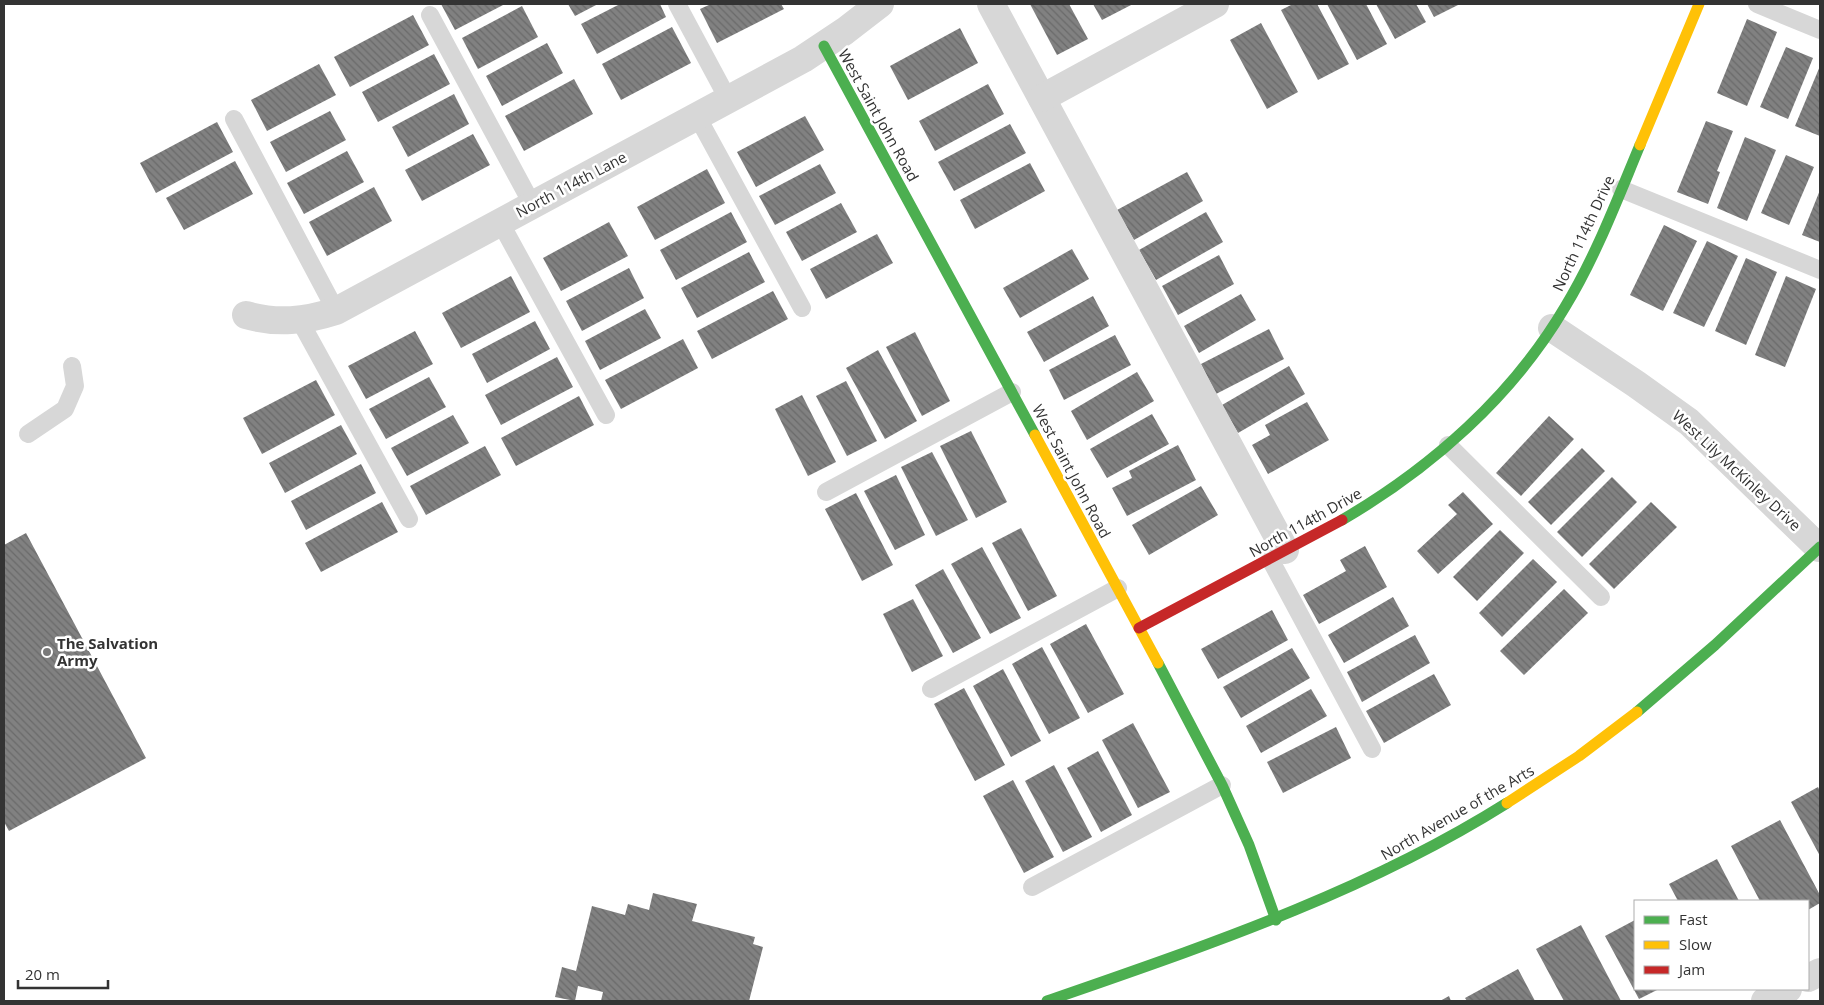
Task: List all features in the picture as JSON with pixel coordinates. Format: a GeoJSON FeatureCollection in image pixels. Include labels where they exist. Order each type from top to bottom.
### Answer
{"type":"FeatureCollection","features":[{"type":"Feature","properties":{"kind":"street","name":"North 114th Lane"},"geometry":{"type":"LineString","coordinates":[[246,315],[262,319],[300,320],[336,311],[824,46],[880,4]]}},
{"type":"Feature","properties":{"kind":"street"},"geometry":{"type":"LineString","coordinates":[[991,4],[1042,98],[1278,554]]}},
{"type":"Feature","properties":{"kind":"street"},"geometry":{"type":"LineString","coordinates":[[1042,98],[1215,4]]}},
{"type":"Feature","properties":{"kind":"street","name":"North 114th Drive"},"geometry":{"type":"LineString","coordinates":[[1139,628],[1369,504],[1448,445],[1514,378],[1552,328],[1589,264],[1698,4]]}},
{"type":"Feature","properties":{"kind":"street","name":"West Saint John Road"},"geometry":{"type":"LineString","coordinates":[[824,46],[1118,588],[1222,785],[1249,845],[1276,920]]}},
{"type":"Feature","properties":{"kind":"street","name":"West Lily McKinley Drive"},"geometry":{"type":"LineString","coordinates":[[1552,328],[1689,422],[1820,548]]}},
{"type":"Feature","properties":{"kind":"street","name":"North Avenue of the Arts"},"geometry":{"type":"LineString","coordinates":[[1048,1001],[1276,920],[1348,889],[1434,846],[1518,797],[1606,736],[1650,701],[1731,631],[1820,548]]}},
{"type":"Feature","properties":{"kind":"street"},"geometry":{"type":"LineString","coordinates":[[1765,1001],[1786,990]]}},
{"type":"Feature","properties":{"kind":"lane"},"geometry":{"type":"LineString","coordinates":[[677,4],[728,99]]}},
{"type":"Feature","properties":{"kind":"lane"},"geometry":{"type":"LineString","coordinates":[[1756,4],[1820,30]]}},
{"type":"Feature","properties":{"kind":"lane"},"geometry":{"type":"LineString","coordinates":[[430,15],[532,204]]}},
{"type":"Feature","properties":{"kind":"lane"},"geometry":{"type":"LineString","coordinates":[[697,116],[802,308]]}},
{"type":"Feature","properties":{"kind":"lane"},"geometry":{"type":"LineString","coordinates":[[234,119],[336,311]]}},
{"type":"Feature","properties":{"kind":"lane"},"geometry":{"type":"LineString","coordinates":[[1621,189],[1820,270]]}},
{"type":"Feature","properties":{"kind":"lane"},"geometry":{"type":"LineString","coordinates":[[500,222],[606,414]]}},
{"type":"Feature","properties":{"kind":"lane"},"geometry":{"type":"LineString","coordinates":[[300,320],[409,519]]}},
{"type":"Feature","properties":{"kind":"lane"},"geometry":{"type":"LineString","coordinates":[[28,434],[65,409],[75,386],[72,366]]}},
{"type":"Feature","properties":{"kind":"lane"},"geometry":{"type":"LineString","coordinates":[[826,492],[1012,392]]}},
{"type":"Feature","properties":{"kind":"lane"},"geometry":{"type":"LineString","coordinates":[[1448,445],[1601,597]]}},
{"type":"Feature","properties":{"kind":"lane"},"geometry":{"type":"LineString","coordinates":[[1278,554],[1372,749]]}},
{"type":"Feature","properties":{"kind":"lane"},"geometry":{"type":"LineString","coordinates":[[931,689],[1118,588]]}},
{"type":"Feature","properties":{"kind":"lane"},"geometry":{"type":"LineString","coordinates":[[1032,887],[1222,785]]}},
{"type":"Feature","properties":{"kind":"building"},"geometry":{"type":"Polygon","coordinates":[[[441,4],[505,4],[455,30],[441,4]]]}},
{"type":"Feature","properties":{"kind":"building"},"geometry":{"type":"Polygon","coordinates":[[[568,4],[598,4],[575,16],[568,4]]]}},
{"type":"Feature","properties":{"kind":"building"},"geometry":{"type":"Polygon","coordinates":[[[620,4],[660,4],[666,17],[597,54],[581,24],[620,4]]]}},
{"type":"Feature","properties":{"kind":"building"},"geometry":{"type":"Polygon","coordinates":[[[711,4],[781,4],[784,9],[717,43],[700,9],[711,4]]]}},
{"type":"Feature","properties":{"kind":"building"},"geometry":{"type":"Polygon","coordinates":[[[1030,4],[1069,4],[1088,39],[1057,55],[1030,4]]]}},
{"type":"Feature","properties":{"kind":"building"},"geometry":{"type":"Polygon","coordinates":[[[1093,4],[1133,4],[1102,20],[1093,4]]]}},
{"type":"Feature","properties":{"kind":"building"},"geometry":{"type":"Polygon","coordinates":[[[1293,4],[1317,4],[1349,64],[1318,80],[1281,10],[1293,4]]]}},
{"type":"Feature","properties":{"kind":"building"},"geometry":{"type":"Polygon","coordinates":[[[1327,4],[1366,4],[1387,44],[1357,60],[1327,4]]]}},
{"type":"Feature","properties":{"kind":"building"},"geometry":{"type":"Polygon","coordinates":[[[1376,4],[1416,4],[1426,22],[1395,39],[1376,4]]]}},
{"type":"Feature","properties":{"kind":"building"},"geometry":{"type":"Polygon","coordinates":[[[1427,4],[1460,4],[1434,17],[1427,4]]]}},
{"type":"Feature","properties":{"kind":"building"},"geometry":{"type":"Polygon","coordinates":[[[522,6],[538,37],[478,69],[462,38],[522,6]]]}},
{"type":"Feature","properties":{"kind":"building"},"geometry":{"type":"Polygon","coordinates":[[[413,15],[429,45],[350,87],[334,57],[413,15]]]}},
{"type":"Feature","properties":{"kind":"building"},"geometry":{"type":"Polygon","coordinates":[[[1747,19],[1777,32],[1747,106],[1717,93],[1747,19]]]}},
{"type":"Feature","properties":{"kind":"building"},"geometry":{"type":"Polygon","coordinates":[[[1261,23],[1298,92],[1267,109],[1230,40],[1261,23]]]}},
{"type":"Feature","properties":{"kind":"building"},"geometry":{"type":"Polygon","coordinates":[[[672,27],[691,63],[621,100],[602,64],[672,27]]]}},
{"type":"Feature","properties":{"kind":"building"},"geometry":{"type":"Polygon","coordinates":[[[960,28],[978,63],[908,100],[890,66],[960,28]]]}},
{"type":"Feature","properties":{"kind":"building"},"geometry":{"type":"Polygon","coordinates":[[[547,43],[563,73],[502,106],[486,76],[547,43]]]}},
{"type":"Feature","properties":{"kind":"building"},"geometry":{"type":"Polygon","coordinates":[[[1786,47],[1813,58],[1788,119],[1760,107],[1786,47]]]}},
{"type":"Feature","properties":{"kind":"building"},"geometry":{"type":"Polygon","coordinates":[[[434,54],[450,84],[378,122],[362,92],[434,54]]]}},
{"type":"Feature","properties":{"kind":"building"},"geometry":{"type":"Polygon","coordinates":[[[319,64],[336,95],[267,131],[251,100],[319,64]]]}},
{"type":"Feature","properties":{"kind":"building"},"geometry":{"type":"Polygon","coordinates":[[[1820,66],[1820,136],[1795,126],[1820,66]]]}},
{"type":"Feature","properties":{"kind":"building"},"geometry":{"type":"Polygon","coordinates":[[[574,79],[593,114],[524,151],[505,116],[574,79]]]}},
{"type":"Feature","properties":{"kind":"building"},"geometry":{"type":"Polygon","coordinates":[[[988,84],[1004,114],[935,151],[919,121],[988,84]]]}},
{"type":"Feature","properties":{"kind":"building"},"geometry":{"type":"Polygon","coordinates":[[[454,94],[469,124],[408,157],[392,127],[454,94]]]}},
{"type":"Feature","properties":{"kind":"building"},"geometry":{"type":"Polygon","coordinates":[[[330,111],[346,140],[286,172],[270,142],[330,111]]]}},
{"type":"Feature","properties":{"kind":"building"},"geometry":{"type":"Polygon","coordinates":[[[805,116],[824,150],[756,187],[737,152],[805,116]]]}},
{"type":"Feature","properties":{"kind":"building"},"geometry":{"type":"Polygon","coordinates":[[[1706,121],[1733,131],[1717,171],[1720,172],[1708,204],[1677,192],[1706,121]]]}},
{"type":"Feature","properties":{"kind":"building"},"geometry":{"type":"Polygon","coordinates":[[[217,122],[233,152],[156,193],[140,163],[217,122]]]}},
{"type":"Feature","properties":{"kind":"building"},"geometry":{"type":"Polygon","coordinates":[[[1010,124],[1026,153],[954,191],[938,162],[1010,124]]]}},
{"type":"Feature","properties":{"kind":"building"},"geometry":{"type":"Polygon","coordinates":[[[473,134],[490,165],[422,201],[405,170],[473,134]]]}},
{"type":"Feature","properties":{"kind":"building"},"geometry":{"type":"Polygon","coordinates":[[[1745,137],[1776,150],[1747,221],[1717,208],[1745,137]]]}},
{"type":"Feature","properties":{"kind":"building"},"geometry":{"type":"Polygon","coordinates":[[[347,151],[364,182],[304,214],[287,183],[347,151]]]}},
{"type":"Feature","properties":{"kind":"building"},"geometry":{"type":"Polygon","coordinates":[[[1786,155],[1814,167],[1789,225],[1761,213],[1786,155]]]}},
{"type":"Feature","properties":{"kind":"building"},"geometry":{"type":"Polygon","coordinates":[[[235,161],[253,194],[184,230],[166,198],[235,161]]]}},
{"type":"Feature","properties":{"kind":"building"},"geometry":{"type":"Polygon","coordinates":[[[1030,163],[1045,191],[975,229],[960,200],[1030,163]]]}},
{"type":"Feature","properties":{"kind":"building"},"geometry":{"type":"Polygon","coordinates":[[[820,164],[836,193],[775,225],[759,196],[820,164]]]}},
{"type":"Feature","properties":{"kind":"building"},"geometry":{"type":"Polygon","coordinates":[[[707,169],[725,203],[655,240],[637,207],[707,169]]]}},
{"type":"Feature","properties":{"kind":"building"},"geometry":{"type":"Polygon","coordinates":[[[1187,172],[1203,201],[1134,240],[1117,210],[1187,172]]]}},
{"type":"Feature","properties":{"kind":"building"},"geometry":{"type":"Polygon","coordinates":[[[374,187],[392,221],[327,256],[309,222],[374,187]]]}},
{"type":"Feature","properties":{"kind":"building"},"geometry":{"type":"Polygon","coordinates":[[[1820,190],[1820,242],[1802,235],[1820,190]]]}},
{"type":"Feature","properties":{"kind":"building"},"geometry":{"type":"Polygon","coordinates":[[[841,203],[857,232],[802,261],[786,232],[841,203]]]}},
{"type":"Feature","properties":{"kind":"building"},"geometry":{"type":"Polygon","coordinates":[[[731,212],[747,242],[676,280],[660,250],[731,212]]]}},
{"type":"Feature","properties":{"kind":"building"},"geometry":{"type":"Polygon","coordinates":[[[1206,212],[1223,242],[1156,280],[1139,250],[1206,212]]]}},
{"type":"Feature","properties":{"kind":"building"},"geometry":{"type":"Polygon","coordinates":[[[609,222],[628,256],[561,291],[543,258],[609,222]]]}},
{"type":"Feature","properties":{"kind":"building"},"geometry":{"type":"Polygon","coordinates":[[[1664,225],[1697,241],[1663,311],[1630,295],[1664,225]]]}},
{"type":"Feature","properties":{"kind":"building"},"geometry":{"type":"Polygon","coordinates":[[[877,234],[893,263],[826,299],[810,269],[877,234]]]}},
{"type":"Feature","properties":{"kind":"building"},"geometry":{"type":"Polygon","coordinates":[[[1707,241],[1738,256],[1704,327],[1673,313],[1707,241]]]}},
{"type":"Feature","properties":{"kind":"building"},"geometry":{"type":"Polygon","coordinates":[[[1072,249],[1089,279],[1020,318],[1003,288],[1072,249]]]}},
{"type":"Feature","properties":{"kind":"building"},"geometry":{"type":"Polygon","coordinates":[[[749,252],[765,282],[697,318],[681,288],[749,252]]]}},
{"type":"Feature","properties":{"kind":"building"},"geometry":{"type":"Polygon","coordinates":[[[1219,255],[1234,284],[1178,315],[1162,286],[1219,255]]]}},
{"type":"Feature","properties":{"kind":"building"},"geometry":{"type":"Polygon","coordinates":[[[1746,258],[1777,272],[1746,345],[1715,331],[1746,258]]]}},
{"type":"Feature","properties":{"kind":"building"},"geometry":{"type":"Polygon","coordinates":[[[629,268],[644,298],[582,331],[566,301],[629,268]]]}},
{"type":"Feature","properties":{"kind":"building"},"geometry":{"type":"Polygon","coordinates":[[[511,276],[530,312],[461,348],[442,313],[511,276]]]}},
{"type":"Feature","properties":{"kind":"building"},"geometry":{"type":"Polygon","coordinates":[[[1786,276],[1816,289],[1785,367],[1755,355],[1786,276]]]}},
{"type":"Feature","properties":{"kind":"building"},"geometry":{"type":"Polygon","coordinates":[[[773,291],[788,319],[712,359],[697,331],[773,291]]]}},
{"type":"Feature","properties":{"kind":"building"},"geometry":{"type":"Polygon","coordinates":[[[1241,294],[1256,320],[1199,353],[1184,326],[1241,294]]]}},
{"type":"Feature","properties":{"kind":"building"},"geometry":{"type":"Polygon","coordinates":[[[1093,296],[1109,326],[1044,362],[1027,332],[1093,296]]]}},
{"type":"Feature","properties":{"kind":"building"},"geometry":{"type":"Polygon","coordinates":[[[645,309],[661,338],[600,370],[585,341],[645,309]]]}},
{"type":"Feature","properties":{"kind":"building"},"geometry":{"type":"Polygon","coordinates":[[[535,321],[550,349],[487,383],[472,354],[535,321]]]}},
{"type":"Feature","properties":{"kind":"building"},"geometry":{"type":"Polygon","coordinates":[[[1269,329],[1284,359],[1216,394],[1201,364],[1269,329]]]}},
{"type":"Feature","properties":{"kind":"building"},"geometry":{"type":"Polygon","coordinates":[[[415,331],[433,364],[366,399],[348,366],[415,331]]]}},
{"type":"Feature","properties":{"kind":"building"},"geometry":{"type":"Polygon","coordinates":[[[915,332],[950,401],[922,416],[886,347],[915,332]]]}},
{"type":"Feature","properties":{"kind":"building"},"geometry":{"type":"Polygon","coordinates":[[[1115,335],[1131,365],[1064,400],[1049,370],[1115,335]]]}},
{"type":"Feature","properties":{"kind":"building"},"geometry":{"type":"Polygon","coordinates":[[[683,339],[698,368],[621,409],[605,380],[683,339]]]}},
{"type":"Feature","properties":{"kind":"building"},"geometry":{"type":"Polygon","coordinates":[[[878,350],[917,421],[885,439],[846,368],[878,350]]]}},
{"type":"Feature","properties":{"kind":"building"},"geometry":{"type":"Polygon","coordinates":[[[557,357],[573,387],[501,425],[485,395],[557,357]]]}},
{"type":"Feature","properties":{"kind":"building"},"geometry":{"type":"Polygon","coordinates":[[[1289,366],[1305,394],[1238,433],[1222,405],[1289,366]]]}},
{"type":"Feature","properties":{"kind":"building"},"geometry":{"type":"Polygon","coordinates":[[[1137,372],[1154,401],[1087,440],[1071,411],[1137,372]]]}},
{"type":"Feature","properties":{"kind":"building"},"geometry":{"type":"Polygon","coordinates":[[[429,377],[446,407],[386,439],[369,409],[429,377]]]}},
{"type":"Feature","properties":{"kind":"building"},"geometry":{"type":"Polygon","coordinates":[[[316,380],[335,415],[262,454],[243,418],[316,380]]]}},
{"type":"Feature","properties":{"kind":"building"},"geometry":{"type":"Polygon","coordinates":[[[846,381],[877,441],[847,456],[816,396],[846,381]]]}},
{"type":"Feature","properties":{"kind":"building"},"geometry":{"type":"Polygon","coordinates":[[[802,395],[836,462],[808,476],[775,409],[802,395]]]}},
{"type":"Feature","properties":{"kind":"building"},"geometry":{"type":"Polygon","coordinates":[[[579,396],[594,425],[516,466],[501,438],[579,396]]]}},
{"type":"Feature","properties":{"kind":"building"},"geometry":{"type":"Polygon","coordinates":[[[1307,402],[1329,440],[1268,474],[1252,445],[1270,435],[1265,425],[1307,402]]]}},
{"type":"Feature","properties":{"kind":"building"},"geometry":{"type":"Polygon","coordinates":[[[1152,414],[1169,444],[1107,478],[1090,449],[1152,414]]]}},
{"type":"Feature","properties":{"kind":"building"},"geometry":{"type":"Polygon","coordinates":[[[453,415],[469,443],[407,476],[391,448],[453,415]]]}},
{"type":"Feature","properties":{"kind":"building"},"geometry":{"type":"Polygon","coordinates":[[[1549,416],[1574,439],[1521,496],[1496,473],[1549,416]]]}},
{"type":"Feature","properties":{"kind":"building"},"geometry":{"type":"Polygon","coordinates":[[[341,425],[357,454],[285,493],[269,463],[341,425]]]}},
{"type":"Feature","properties":{"kind":"building"},"geometry":{"type":"Polygon","coordinates":[[[971,431],[1007,502],[976,518],[940,446],[971,431]]]}},
{"type":"Feature","properties":{"kind":"building"},"geometry":{"type":"Polygon","coordinates":[[[1178,445],[1196,480],[1127,516],[1112,488],[1132,478],[1129,471],[1178,445]]]}},
{"type":"Feature","properties":{"kind":"building"},"geometry":{"type":"Polygon","coordinates":[[[485,446],[501,475],[426,515],[410,486],[485,446]]]}},
{"type":"Feature","properties":{"kind":"building"},"geometry":{"type":"Polygon","coordinates":[[[1582,448],[1605,471],[1551,525],[1528,502],[1582,448]]]}},
{"type":"Feature","properties":{"kind":"building"},"geometry":{"type":"Polygon","coordinates":[[[932,452],[968,520],[936,536],[901,467],[932,452]]]}},
{"type":"Feature","properties":{"kind":"building"},"geometry":{"type":"Polygon","coordinates":[[[361,464],[376,493],[306,530],[291,501],[361,464]]]}},
{"type":"Feature","properties":{"kind":"building"},"geometry":{"type":"Polygon","coordinates":[[[896,475],[925,535],[895,550],[864,491],[896,475]]]}},
{"type":"Feature","properties":{"kind":"building"},"geometry":{"type":"Polygon","coordinates":[[[1612,477],[1637,502],[1582,557],[1557,532],[1612,477]]]}},
{"type":"Feature","properties":{"kind":"building"},"geometry":{"type":"Polygon","coordinates":[[[1201,486],[1218,515],[1149,555],[1132,525],[1201,486]]]}},
{"type":"Feature","properties":{"kind":"building"},"geometry":{"type":"Polygon","coordinates":[[[1463,492],[1493,524],[1438,574],[1417,551],[1457,514],[1448,505],[1463,492]]]}},
{"type":"Feature","properties":{"kind":"building"},"geometry":{"type":"Polygon","coordinates":[[[856,493],[893,565],[862,581],[825,509],[856,493]]]}},
{"type":"Feature","properties":{"kind":"building"},"geometry":{"type":"Polygon","coordinates":[[[382,502],[398,532],[321,572],[305,543],[382,502]]]}},
{"type":"Feature","properties":{"kind":"building"},"geometry":{"type":"Polygon","coordinates":[[[1651,502],[1677,527],[1614,589],[1589,564],[1651,502]]]}},
{"type":"Feature","properties":{"kind":"building"},"geometry":{"type":"Polygon","coordinates":[[[1021,528],[1057,596],[1028,611],[992,543],[1021,528]]]}},
{"type":"Feature","properties":{"kind":"building"},"geometry":{"type":"Polygon","coordinates":[[[1500,530],[1524,553],[1477,601],[1453,577],[1500,530]]]}},
{"type":"Feature","properties":{"kind":"building","name":"The Salvation Army"},"geometry":{"type":"Polygon","coordinates":[[[26,533],[146,758],[9,831],[4,822],[4,545],[26,533]]]}},
{"type":"Feature","properties":{"kind":"building"},"geometry":{"type":"Polygon","coordinates":[[[1365,546],[1387,587],[1319,624],[1303,595],[1346,571],[1340,560],[1365,546]]]}},
{"type":"Feature","properties":{"kind":"building"},"geometry":{"type":"Polygon","coordinates":[[[982,547],[1021,618],[990,634],[951,564],[982,547]]]}},
{"type":"Feature","properties":{"kind":"building"},"geometry":{"type":"Polygon","coordinates":[[[1533,559],[1557,582],[1502,637],[1479,613],[1533,559]]]}},
{"type":"Feature","properties":{"kind":"building"},"geometry":{"type":"Polygon","coordinates":[[[943,569],[981,638],[953,653],[915,585],[943,569]]]}},
{"type":"Feature","properties":{"kind":"building"},"geometry":{"type":"Polygon","coordinates":[[[1564,589],[1588,613],[1524,675],[1500,651],[1564,589]]]}},
{"type":"Feature","properties":{"kind":"building"},"geometry":{"type":"Polygon","coordinates":[[[1393,597],[1409,626],[1344,663],[1328,635],[1393,597]]]}},
{"type":"Feature","properties":{"kind":"building"},"geometry":{"type":"Polygon","coordinates":[[[913,599],[943,656],[912,672],[883,614],[913,599]]]}},
{"type":"Feature","properties":{"kind":"building"},"geometry":{"type":"Polygon","coordinates":[[[1272,610],[1288,640],[1218,679],[1201,649],[1272,610]]]}},
{"type":"Feature","properties":{"kind":"building"},"geometry":{"type":"Polygon","coordinates":[[[1086,624],[1124,694],[1088,713],[1050,644],[1086,624]]]}},
{"type":"Feature","properties":{"kind":"building"},"geometry":{"type":"Polygon","coordinates":[[[1415,635],[1430,663],[1362,702],[1347,672],[1415,635]]]}},
{"type":"Feature","properties":{"kind":"building"},"geometry":{"type":"Polygon","coordinates":[[[1042,647],[1080,718],[1049,734],[1012,664],[1042,647]]]}},
{"type":"Feature","properties":{"kind":"building"},"geometry":{"type":"Polygon","coordinates":[[[1292,648],[1310,678],[1241,718],[1223,687],[1292,648]]]}},
{"type":"Feature","properties":{"kind":"building"},"geometry":{"type":"Polygon","coordinates":[[[1003,669],[1041,741],[1011,757],[973,686],[1003,669]]]}},
{"type":"Feature","properties":{"kind":"building"},"geometry":{"type":"Polygon","coordinates":[[[1434,674],[1451,705],[1384,743],[1366,711],[1434,674]]]}},
{"type":"Feature","properties":{"kind":"building"},"geometry":{"type":"Polygon","coordinates":[[[964,688],[1005,765],[975,781],[934,704],[964,688]]]}},
{"type":"Feature","properties":{"kind":"building"},"geometry":{"type":"Polygon","coordinates":[[[1311,689],[1327,716],[1261,753],[1246,726],[1311,689]]]}},
{"type":"Feature","properties":{"kind":"building"},"geometry":{"type":"Polygon","coordinates":[[[1133,723],[1170,792],[1138,808],[1102,740],[1133,723]]]}},
{"type":"Feature","properties":{"kind":"building"},"geometry":{"type":"Polygon","coordinates":[[[1336,727],[1351,758],[1283,793],[1267,762],[1336,727]]]}},
{"type":"Feature","properties":{"kind":"building"},"geometry":{"type":"Polygon","coordinates":[[[1098,751],[1132,815],[1101,832],[1067,768],[1098,751]]]}},
{"type":"Feature","properties":{"kind":"building"},"geometry":{"type":"Polygon","coordinates":[[[1054,765],[1092,837],[1063,852],[1025,781],[1054,765]]]}},
{"type":"Feature","properties":{"kind":"building"},"geometry":{"type":"Polygon","coordinates":[[[1013,780],[1054,857],[1024,873],[983,796],[1013,780]]]}},
{"type":"Feature","properties":{"kind":"building"},"geometry":{"type":"Polygon","coordinates":[[[1818,787],[1820,791],[1820,856],[1791,802],[1818,787]]]}},
{"type":"Feature","properties":{"kind":"building"},"geometry":{"type":"Polygon","coordinates":[[[1780,820],[1820,895],[1820,903],[1809,909],[1809,900],[1759,900],[1731,846],[1780,820]]]}},
{"type":"Feature","properties":{"kind":"building"},"geometry":{"type":"Polygon","coordinates":[[[1717,859],[1738,900],[1677,900],[1669,884],[1717,859]]]}},
{"type":"Feature","properties":{"kind":"building"},"geometry":{"type":"Polygon","coordinates":[[[653,893],[697,904],[692,921],[755,937],[753,944],[763,947],[749,1001],[601,1001],[603,992],[578,986],[575,1001],[555,997],[562,967],[576,971],[592,906],[625,915],[628,904],[649,910],[653,893]]]}},
{"type":"Feature","properties":{"kind":"building"},"geometry":{"type":"Polygon","coordinates":[[[1634,921],[1634,990],[1605,936],[1634,921]]]}},
{"type":"Feature","properties":{"kind":"building"},"geometry":{"type":"Polygon","coordinates":[[[1581,925],[1621,1001],[1564,1001],[1536,949],[1581,925]]]}},
{"type":"Feature","properties":{"kind":"building"},"geometry":{"type":"Polygon","coordinates":[[[1518,969],[1535,1001],[1467,1001],[1465,998],[1518,969]]]}},
{"type":"Feature","properties":{"kind":"building"},"geometry":{"type":"Polygon","coordinates":[[[1634,990],[1657,990],[1639,999],[1634,990]]]}},
{"type":"Feature","properties":{"kind":"building"},"geometry":{"type":"Polygon","coordinates":[[[1449,996],[1451,1001],[1440,1001],[1449,996]]]}},
{"type":"Feature","properties":{"kind":"traffic: fast"},"geometry":{"type":"LineString","coordinates":[[824,46],[1035,435]]}},
{"type":"Feature","properties":{"kind":"traffic: fast"},"geometry":{"type":"LineString","coordinates":[[1342,520],[1375,500],[1438,453],[1467,428],[1520,371],[1544,340],[1587,268],[1640,145]]}},
{"type":"Feature","properties":{"kind":"traffic: fast"},"geometry":{"type":"LineString","coordinates":[[1637,712],[1715,645],[1820,547]]}},
{"type":"Feature","properties":{"kind":"traffic: fast"},"geometry":{"type":"LineString","coordinates":[[1158,663],[1222,785],[1249,845],[1276,920]]}},
{"type":"Feature","properties":{"kind":"traffic: fast"},"geometry":{"type":"LineString","coordinates":[[1047,1001],[1224,938],[1340,891],[1453,835],[1507,803]]}},
{"type":"Feature","properties":{"kind":"traffic: slow"},"geometry":{"type":"LineString","coordinates":[[1640,145],[1699,4]]}},
{"type":"Feature","properties":{"kind":"traffic: slow"},"geometry":{"type":"LineString","coordinates":[[1035,435],[1158,663]]}},
{"type":"Feature","properties":{"kind":"traffic: slow"},"geometry":{"type":"LineString","coordinates":[[1507,803],[1579,756],[1637,712]]}},
{"type":"Feature","properties":{"kind":"traffic: jam"},"geometry":{"type":"LineString","coordinates":[[1139,628],[1342,520]]}},
{"type":"Feature","properties":{"kind":"place","name":"The Salvation Army"},"geometry":{"type":"Point","coordinates":[47,652]}}]}
